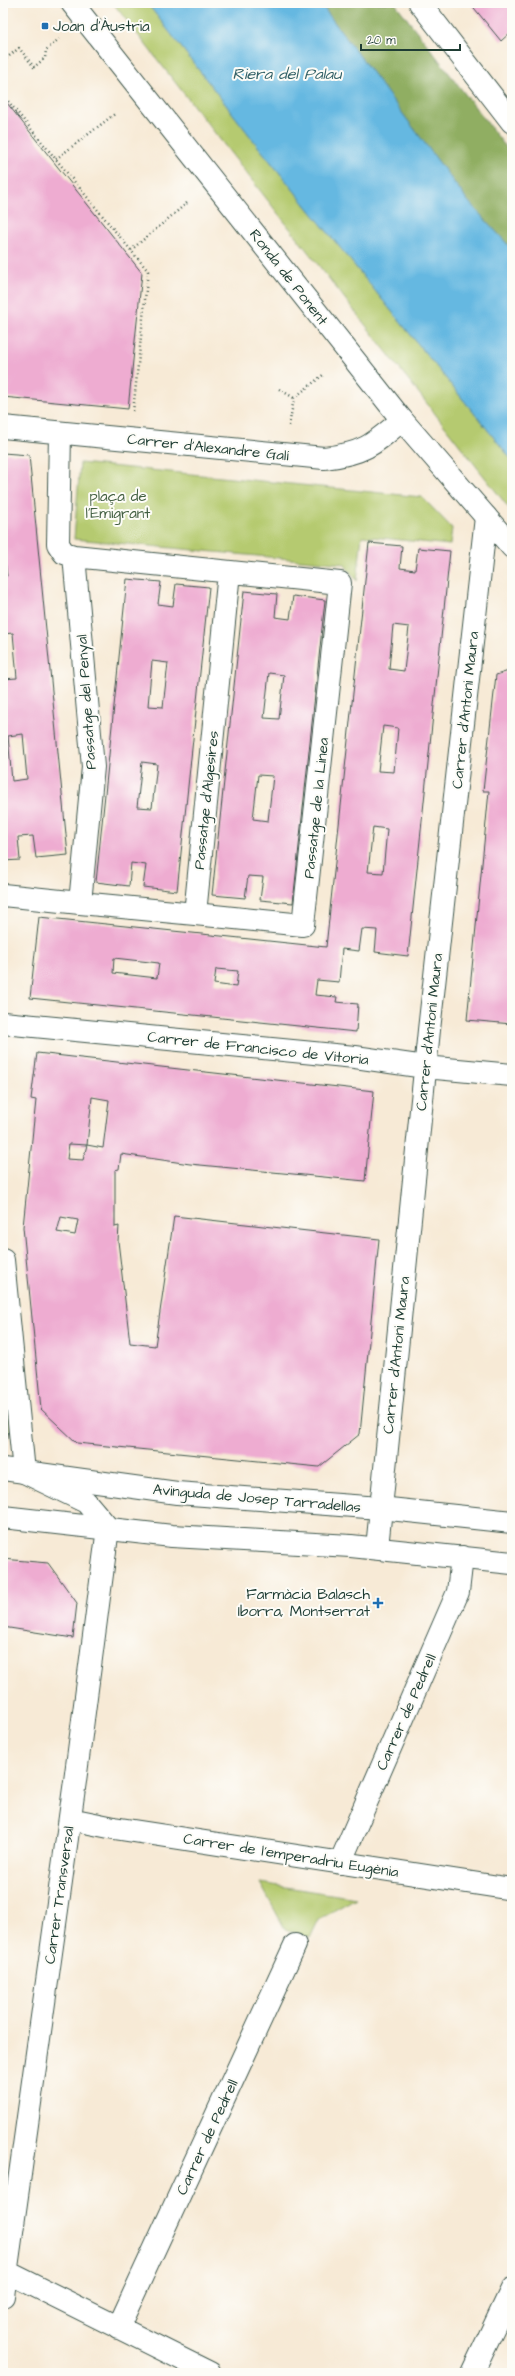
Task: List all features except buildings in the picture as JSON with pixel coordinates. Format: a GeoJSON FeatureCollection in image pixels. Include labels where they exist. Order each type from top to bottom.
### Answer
{"type":"FeatureCollection","features":[{"type":"Feature","properties":{"kind":"street","name":"Ronda de Ponent"},"geometry":{"type":"LineString","coordinates":[[72,3],[402,420],[512,547]]}},
{"type":"Feature","properties":{"kind":"street"},"geometry":{"type":"LineString","coordinates":[[420,3],[511,118]]}},
{"type":"Feature","properties":{"kind":"street","name":"Carrer d'Alexandre Galí"},"geometry":{"type":"LineString","coordinates":[[3,427],[324,458],[349,455],[373,445],[402,420]]}},
{"type":"Feature","properties":{"kind":"street"},"geometry":{"type":"LineString","coordinates":[[60,432],[58,544],[64,553],[74,556],[229,572]]}},
{"type":"Feature","properties":{"kind":"street","name":"Carrer d'Antoni Maura"},"geometry":{"type":"LineString","coordinates":[[377,1548],[425,1067],[486,517]]}},
{"type":"Feature","properties":{"kind":"street","name":"Passatge del Penyal"},"geometry":{"type":"LineString","coordinates":[[74,556],[93,767],[80,903]]}},
{"type":"Feature","properties":{"kind":"street","name":"Passatge de la Linea"},"geometry":{"type":"LineString","coordinates":[[195,914],[303,925],[340,583],[229,572]]}},
{"type":"Feature","properties":{"kind":"street","name":"Passatge d'Algesires"},"geometry":{"type":"LineString","coordinates":[[195,914],[229,572]]}},
{"type":"Feature","properties":{"kind":"street"},"geometry":{"type":"LineString","coordinates":[[3,895],[195,914]]}},
{"type":"Feature","properties":{"kind":"street","name":"Carrer de Francisco de Vitoria"},"geometry":{"type":"LineString","coordinates":[[3,1023],[356,1057],[425,1067],[512,1075]]}},
{"type":"Feature","properties":{"kind":"street"},"geometry":{"type":"LineString","coordinates":[[3,1260],[24,1472],[86,1502],[108,1528]]}},
{"type":"Feature","properties":{"kind":"street","name":"Avinguda de Josep Tarradellas"},"geometry":{"type":"LineString","coordinates":[[3,1469],[177,1493],[380,1508],[512,1522]]}},
{"type":"Feature","properties":{"kind":"street"},"geometry":{"type":"LineString","coordinates":[[3,1516],[172,1536],[377,1548],[512,1562]]}},
{"type":"Feature","properties":{"kind":"street","name":"Carrer Transversal"},"geometry":{"type":"LineString","coordinates":[[3,2296],[5,2271],[70,1819],[108,1528]]}},
{"type":"Feature","properties":{"kind":"street","name":"Carrer de Pedrell"},"geometry":{"type":"LineString","coordinates":[[340,1863],[458,1592],[462,1557]]}},
{"type":"Feature","properties":{"kind":"street","name":"Carrer de l'emperadriu Eugènia"},"geometry":{"type":"LineString","coordinates":[[70,1819],[114,1828],[512,1889]]}},
{"type":"Feature","properties":{"kind":"street","name":"Carrer de Pedrell"},"geometry":{"type":"LineString","coordinates":[[118,2328],[295,1946]]}},
{"type":"Feature","properties":{"kind":"street"},"geometry":{"type":"LineString","coordinates":[[5,2271],[210,2373]]}},
{"type":"Feature","properties":{"kind":"street"},"geometry":{"type":"LineString","coordinates":[[472,2373],[512,2289]]}},
{"type":"Feature","properties":{"kind":"path"},"geometry":{"type":"LineString","coordinates":[[3,61],[19,48],[34,67],[45,58],[46,50],[59,39]]}},
{"type":"Feature","properties":{"kind":"path"},"geometry":{"type":"LineString","coordinates":[[3,95],[148,271],[133,414]]}},
{"type":"Feature","properties":{"kind":"path"},"geometry":{"type":"LineString","coordinates":[[56,159],[116,113]]}},
{"type":"Feature","properties":{"kind":"path"},"geometry":{"type":"LineString","coordinates":[[131,250],[187,203]]}},
{"type":"Feature","properties":{"kind":"path"},"geometry":{"type":"LineString","coordinates":[[289,429],[294,398],[323,375]]}},
{"type":"Feature","properties":{"kind":"path"},"geometry":{"type":"LineString","coordinates":[[279,389],[294,398]]}},
{"type":"Feature","properties":{"kind":"green space"},"geometry":{"type":"Polygon","coordinates":[[[113,3],[147,3],[257,145],[512,460],[512,512],[113,3]]]}},
{"type":"Feature","properties":{"kind":"green space"},"geometry":{"type":"Polygon","coordinates":[[[320,3],[395,3],[512,155],[512,249],[468,201],[320,3]]]}},
{"type":"Feature","properties":{"kind":"green space","name":"plaça de l'Emigrant"},"geometry":{"type":"Polygon","coordinates":[[[80,463],[422,497],[452,528],[450,545],[362,536],[357,581],[344,564],[74,539],[80,463]]]}},
{"type":"Feature","properties":{"kind":"green space"},"geometry":{"type":"Polygon","coordinates":[[[3,1354],[10,1429],[7,1440],[3,1442],[3,1354]]]}},
{"type":"Feature","properties":{"kind":"green space"},"geometry":{"type":"Polygon","coordinates":[[[260,1883],[356,1898],[319,1919],[310,1938],[285,1929],[260,1883]]]}},
{"type":"Feature","properties":{"kind":"water","name":"Riera del Palau"},"geometry":{"type":"Polygon","coordinates":[[[147,3],[320,3],[468,201],[512,249],[512,460],[257,145],[147,3]]]}},
{"type":"Feature","properties":{"kind":"place","name":"Joan d'Àustria"},"geometry":{"type":"Point","coordinates":[45,26]}},
{"type":"Feature","properties":{"kind":"place","name":"Farmàcia Balasch Iborra, Montserrat"},"geometry":{"type":"Point","coordinates":[378,1603]}}]}
